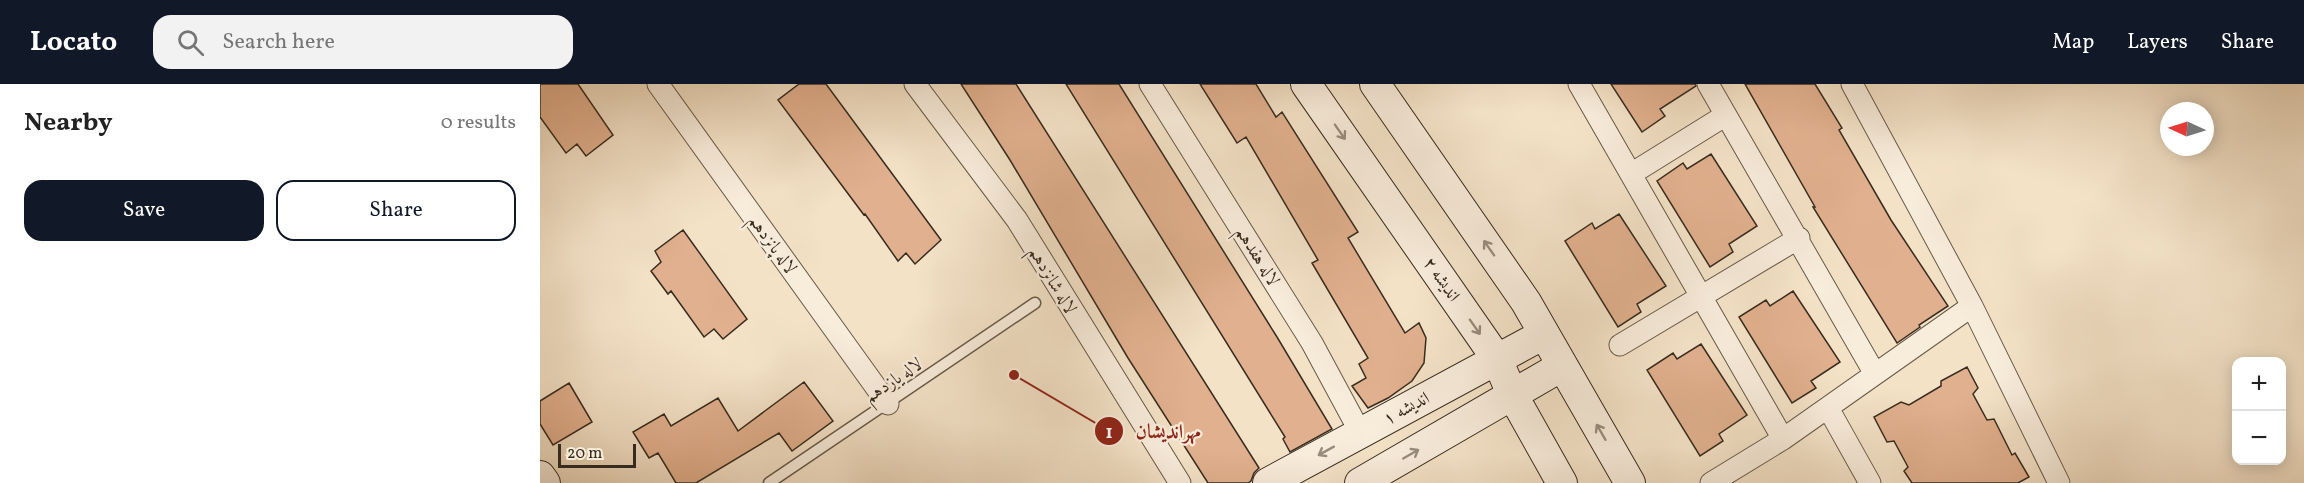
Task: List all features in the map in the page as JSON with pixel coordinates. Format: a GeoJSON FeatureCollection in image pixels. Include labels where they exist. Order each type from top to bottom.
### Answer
{"type":"FeatureCollection","features":[{"type":"Feature","properties":{"kind":"street","name":"لاله پانزدهم"},"geometry":{"type":"LineString","coordinates":[[658,84],[888,404]]}},
{"type":"Feature","properties":{"kind":"street","name":"لاله شانزدهم"},"geometry":{"type":"LineString","coordinates":[[915,84],[1017,220],[1180,483]]}},
{"type":"Feature","properties":{"kind":"street","name":"لاله هفدهم"},"geometry":{"type":"LineString","coordinates":[[1150,84],[1312,343],[1360,432]]}},
{"type":"Feature","properties":{"kind":"street","name":"اندیشه ۲"},"geometry":{"type":"LineString","coordinates":[[1306,84],[1497,359],[1512,394],[1562,483]]}},
{"type":"Feature","properties":{"kind":"street"},"geometry":{"type":"LineString","coordinates":[[1375,84],[1526,302],[1630,483]]}},
{"type":"Feature","properties":{"kind":"street"},"geometry":{"type":"LineString","coordinates":[[1579,84],[1783,439]]}},
{"type":"Feature","properties":{"kind":"street"},"geometry":{"type":"LineString","coordinates":[[1708,84],[1799,238],[1875,374]]}},
{"type":"Feature","properties":{"kind":"street"},"geometry":{"type":"LineString","coordinates":[[1856,86],[1972,306],[2059,483]]}},
{"type":"Feature","properties":{"kind":"street"},"geometry":{"type":"LineString","coordinates":[[1631,174],[1726,115]]}},
{"type":"Feature","properties":{"kind":"street"},"geometry":{"type":"LineString","coordinates":[[1620,345],[1799,238]]}},
{"type":"Feature","properties":{"kind":"street"},"geometry":{"type":"LineString","coordinates":[[1711,483],[1783,439],[1972,306]]}},
{"type":"Feature","properties":{"kind":"street","name":"اندیشه ۱"},"geometry":{"type":"LineString","coordinates":[[1268,483],[1544,334]]}},
{"type":"Feature","properties":{"kind":"street"},"geometry":{"type":"LineString","coordinates":[[1360,483],[1562,366]]}},
{"type":"Feature","properties":{"kind":"street"},"geometry":{"type":"LineString","coordinates":[[1828,408],[1870,483]]}},
{"type":"Feature","properties":{"kind":"street"},"geometry":{"type":"LineString","coordinates":[[540,476],[545,483]]}},
{"type":"Feature","properties":{"kind":"lane","name":"لاله یازدهم"},"geometry":{"type":"LineString","coordinates":[[769,483],[1035,303]]}},
{"type":"Feature","properties":{"kind":"building"},"geometry":{"type":"Polygon","coordinates":[[[540,84],[578,84],[613,135],[586,156],[577,144],[566,153],[540,117],[540,84]]]}},
{"type":"Feature","properties":{"kind":"building"},"geometry":{"type":"Polygon","coordinates":[[[799,84],[826,84],[941,240],[915,264],[906,253],[898,261],[778,100],[799,84]]]}},
{"type":"Feature","properties":{"kind":"building"},"geometry":{"type":"Polygon","coordinates":[[[961,84],[1016,84],[1259,468],[1251,481],[1248,483],[1208,483],[1128,358],[1010,160],[961,84]]]}},
{"type":"Feature","properties":{"kind":"building"},"geometry":{"type":"Polygon","coordinates":[[[1066,84],[1119,84],[1332,429],[1290,452],[1283,439],[1285,437],[1066,84]]]}},
{"type":"Feature","properties":{"kind":"building"},"geometry":{"type":"Polygon","coordinates":[[[1200,84],[1256,84],[1276,117],[1282,112],[1358,232],[1348,238],[1405,333],[1419,323],[1426,338],[1424,363],[1412,381],[1388,398],[1368,408],[1352,386],[1366,378],[1359,364],[1368,358],[1312,263],[1318,260],[1246,137],[1237,143],[1200,84]]]}},
{"type":"Feature","properties":{"kind":"building"},"geometry":{"type":"Polygon","coordinates":[[[1611,84],[1695,84],[1696,86],[1660,109],[1665,116],[1642,132],[1611,84]]]}},
{"type":"Feature","properties":{"kind":"building"},"geometry":{"type":"Polygon","coordinates":[[[1745,84],[1815,84],[1842,128],[1839,130],[1891,220],[1948,306],[1897,343],[1813,207],[1815,207],[1745,84]]]}},
{"type":"Feature","properties":{"kind":"building"},"geometry":{"type":"Polygon","coordinates":[[[1711,154],[1757,226],[1729,244],[1733,252],[1710,267],[1657,181],[1683,163],[1687,169],[1711,154]]]}},
{"type":"Feature","properties":{"kind":"building"},"geometry":{"type":"Polygon","coordinates":[[[1619,214],[1666,286],[1637,304],[1641,312],[1618,327],[1565,241],[1592,223],[1595,229],[1619,214]]]}},
{"type":"Feature","properties":{"kind":"building"},"geometry":{"type":"Polygon","coordinates":[[[683,230],[747,319],[723,339],[714,329],[704,337],[671,291],[668,294],[651,271],[661,262],[655,251],[683,230]]]}},
{"type":"Feature","properties":{"kind":"building"},"geometry":{"type":"Polygon","coordinates":[[[1793,291],[1840,362],[1811,381],[1816,388],[1792,403],[1739,317],[1766,300],[1770,306],[1793,291]]]}},
{"type":"Feature","properties":{"kind":"building"},"geometry":{"type":"Polygon","coordinates":[[[1701,344],[1747,415],[1719,434],[1723,441],[1700,456],[1647,370],[1673,353],[1677,359],[1701,344]]]}},
{"type":"Feature","properties":{"kind":"building"},"geometry":{"type":"Polygon","coordinates":[[[1967,367],[1978,388],[1973,394],[1987,420],[1994,419],[2012,455],[2015,453],[2029,477],[2018,483],[1912,483],[1904,471],[1908,467],[1894,441],[1887,442],[1874,417],[1901,402],[1909,405],[1941,386],[1941,381],[1967,367]]]}},
{"type":"Feature","properties":{"kind":"building"},"geometry":{"type":"Polygon","coordinates":[[[804,382],[833,421],[792,451],[779,433],[696,483],[676,483],[658,453],[649,458],[633,432],[664,414],[671,426],[718,398],[738,431],[804,382]]]}},
{"type":"Feature","properties":{"kind":"building"},"geometry":{"type":"Polygon","coordinates":[[[569,383],[592,422],[553,445],[540,424],[540,401],[569,383]]]}},
{"type":"Feature","properties":{"kind":"place","name":"مهراندیشان"},"geometry":{"type":"Point","coordinates":[1014,375]}}]}
